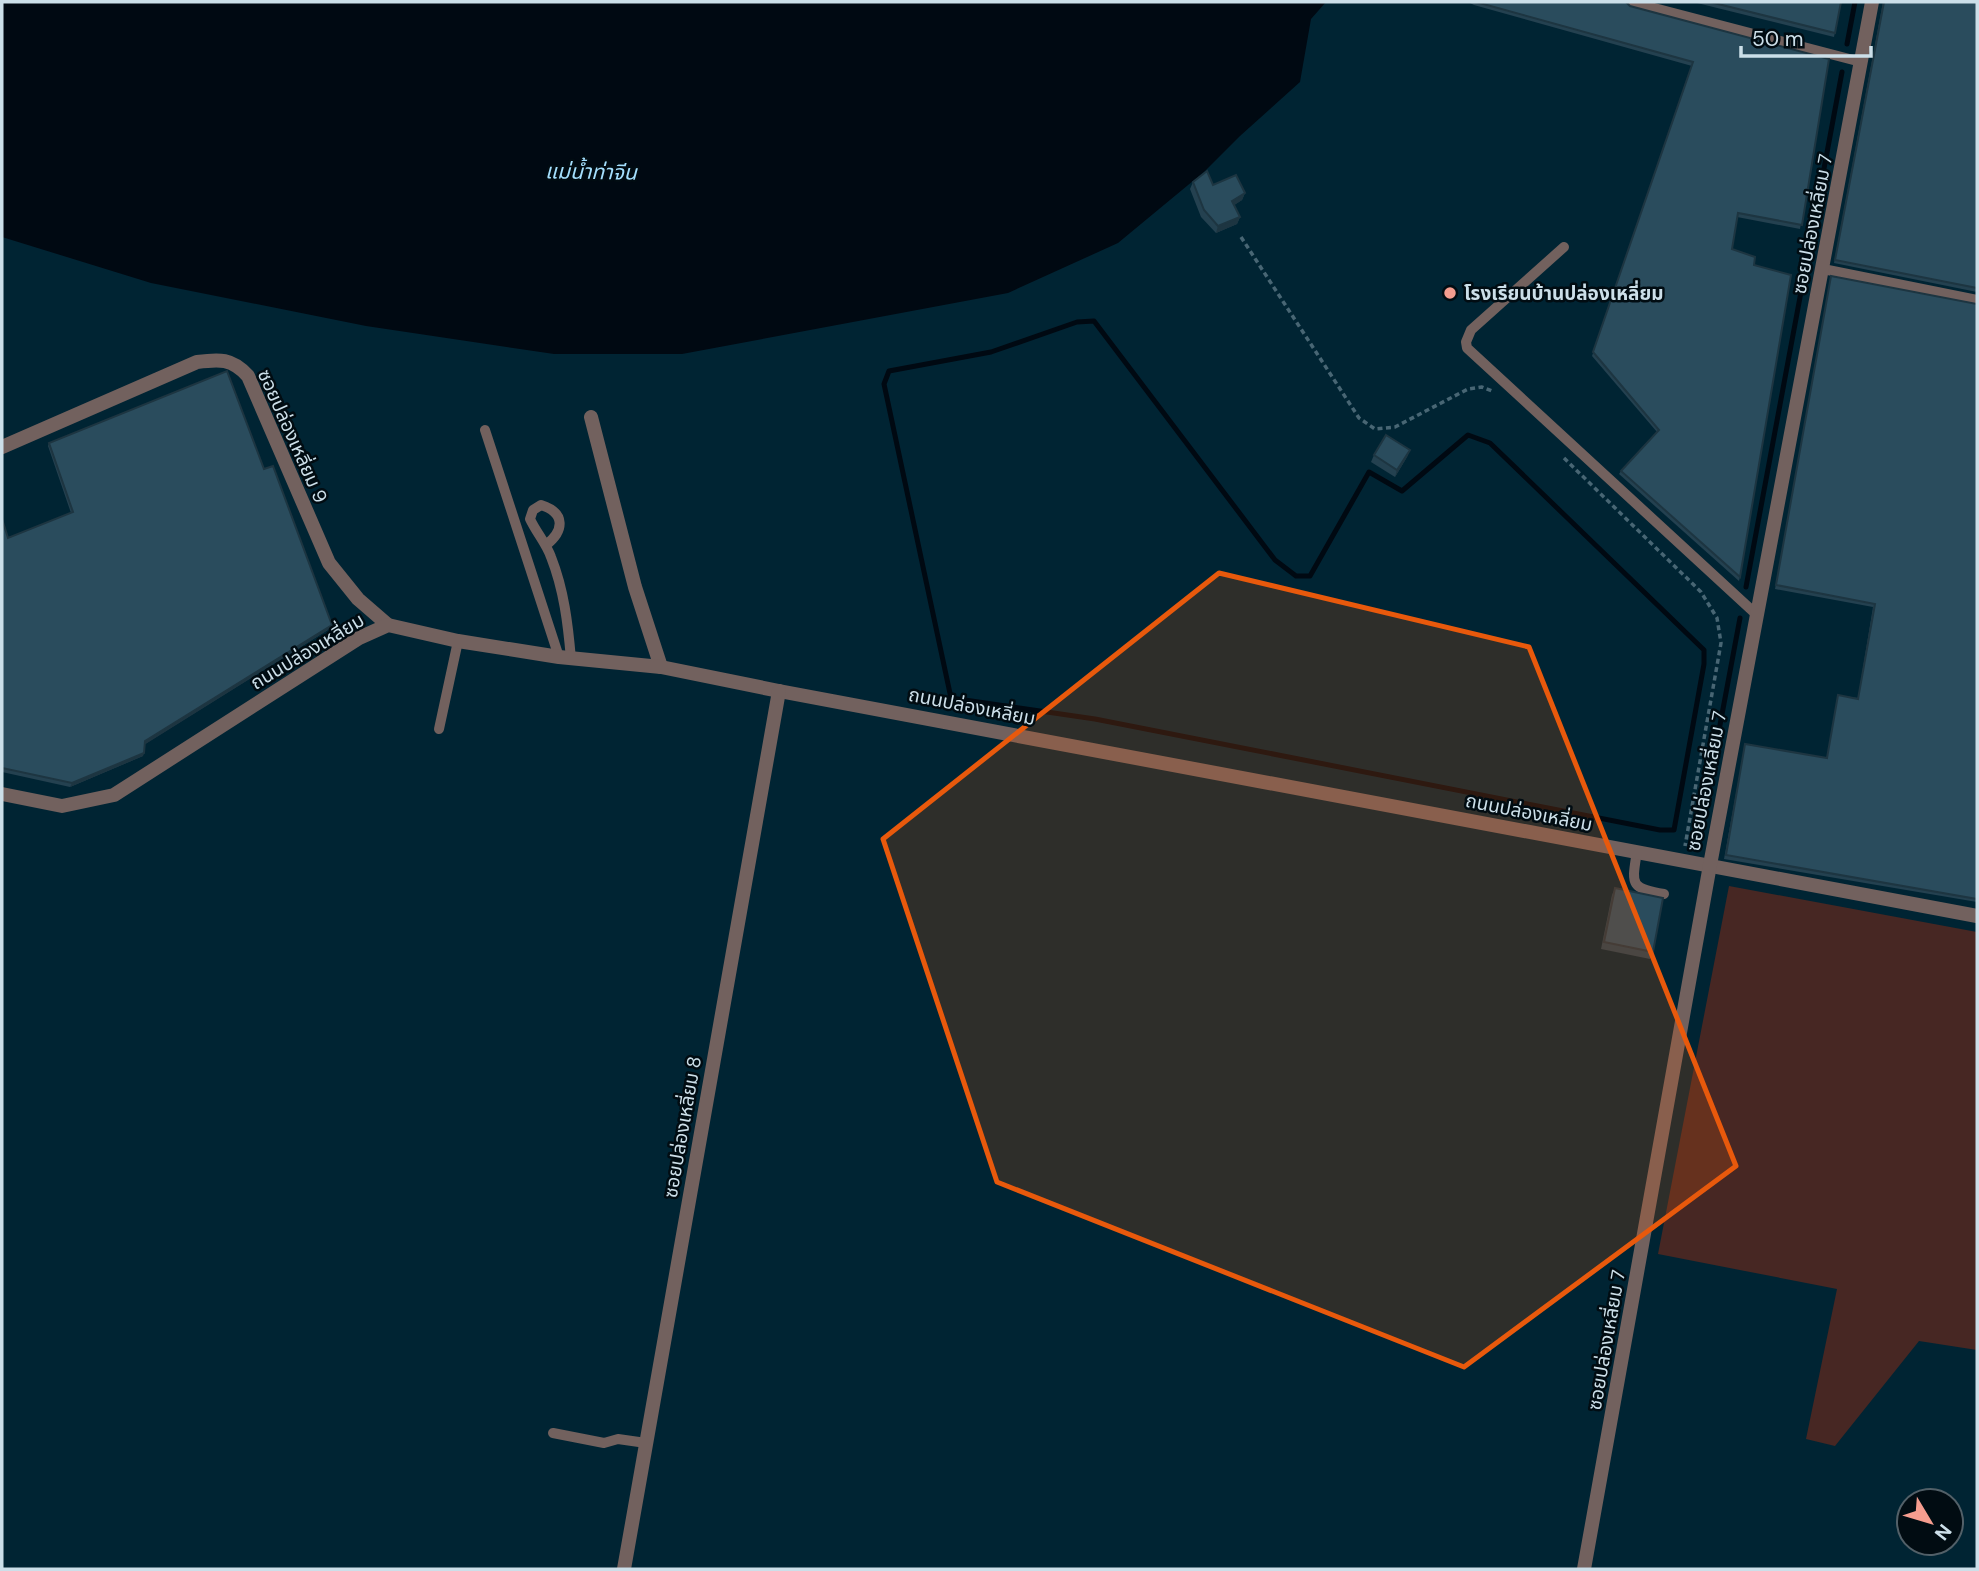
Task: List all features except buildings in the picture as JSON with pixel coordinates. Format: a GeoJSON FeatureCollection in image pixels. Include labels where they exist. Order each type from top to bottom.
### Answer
{"type":"FeatureCollection","features":[{"type":"Feature","properties":{"kind":"street","name":"ซอยปล่องเหลี่ยม 7"},"geometry":{"type":"LineString","coordinates":[[1584,1569],[1710,865],[1872,2]]}},
{"type":"Feature","properties":{"kind":"street","name":"ซอยปล่องเหลี่ยม 9"},"geometry":{"type":"LineString","coordinates":[[2,447],[197,362],[219,359],[230,361],[248,376],[330,564],[358,599],[388,625]]}},
{"type":"Feature","properties":{"kind":"street"},"geometry":{"type":"LineString","coordinates":[[591,416],[635,587],[661,667]]}},
{"type":"Feature","properties":{"kind":"street","name":"ถนนปล่องเหลี่ยม"},"geometry":{"type":"LineString","coordinates":[[2,794],[62,806],[114,795],[359,638],[388,625],[458,641],[565,658],[661,667],[1977,916]]}},
{"type":"Feature","properties":{"kind":"street","name":"ซอยปล่องเหลี่ยม 8"},"geometry":{"type":"LineString","coordinates":[[624,1569],[779,691]]}},
{"type":"Feature","properties":{"kind":"lane"},"geometry":{"type":"LineString","coordinates":[[1631,2],[1861,62]]}},
{"type":"Feature","properties":{"kind":"lane"},"geometry":{"type":"LineString","coordinates":[[1564,247],[1471,330],[1466,342],[1467,348],[1757,615]]}},
{"type":"Feature","properties":{"kind":"lane"},"geometry":{"type":"LineString","coordinates":[[1823,269],[1977,300]]}},
{"type":"Feature","properties":{"kind":"lane"},"geometry":{"type":"LineString","coordinates":[[485,430],[565,658]]}},
{"type":"Feature","properties":{"kind":"lane"},"geometry":{"type":"LineString","coordinates":[[545,545],[562,589],[567,614],[565,658]]}},
{"type":"Feature","properties":{"kind":"lane"},"geometry":{"type":"LineString","coordinates":[[439,729],[458,641]]}},
{"type":"Feature","properties":{"kind":"lane"},"geometry":{"type":"LineString","coordinates":[[1637,851],[1633,877],[1635,883],[1642,890],[1664,894]]}},
{"type":"Feature","properties":{"kind":"lane"},"geometry":{"type":"LineString","coordinates":[[553,1433],[604,1443],[618,1439],[646,1443]]}},
{"type":"Feature","properties":{"kind":"path"},"geometry":{"type":"LineString","coordinates":[[1241,237],[1359,418],[1375,429],[1395,427],[1468,389],[1482,387],[1497,393]]}},
{"type":"Feature","properties":{"kind":"path"},"geometry":{"type":"LineString","coordinates":[[1555,450],[1701,592],[1717,618],[1721,642],[1682,860]]}},
{"type":"Feature","properties":{"kind":"highlighted area"},"geometry":{"type":"Polygon","coordinates":[[[1219,573],[1529,647],[1736,1166],[1464,1367],[997,1182],[883,839],[1219,573]]]}},
{"type":"Feature","properties":{"kind":"shaded area"},"geometry":{"type":"Polygon","coordinates":[[[1729,886],[1977,932],[1977,1350],[1919,1341],[1835,1446],[1806,1439],[1837,1289],[1658,1254],[1729,886]]]}},
{"type":"Feature","properties":{"kind":"water","name":"แม่น้ำท่าจีน"},"geometry":{"type":"Polygon","coordinates":[[[2,2],[1326,2],[1311,19],[1300,82],[1205,171],[1118,243],[1008,293],[682,354],[554,354],[366,326],[151,283],[2,237],[2,2]]]}},
{"type":"Feature","properties":{"kind":"waterway"},"geometry":{"type":"LineString","coordinates":[[1847,44],[1855,2]]}},
{"type":"Feature","properties":{"kind":"waterway"},"geometry":{"type":"LineString","coordinates":[[1746,587],[1842,72]]}},
{"type":"Feature","properties":{"kind":"waterway"},"geometry":{"type":"LineString","coordinates":[[1094,321],[1275,560],[1296,576],[1310,576],[1369,472],[1402,491],[1468,435],[1490,443],[1704,650],[1704,664],[1674,830],[1660,830],[1095,719],[951,698],[884,384],[889,371],[991,352],[1077,322],[1094,321]]}},
{"type":"Feature","properties":{"kind":"waterway"},"geometry":{"type":"LineString","coordinates":[[1697,848],[1740,618]]}},
{"type":"Feature","properties":{"kind":"place","name":"โรงเรียนบ้านปล่องเหลี่ยม"},"geometry":{"type":"Point","coordinates":[1450,293]}}]}
